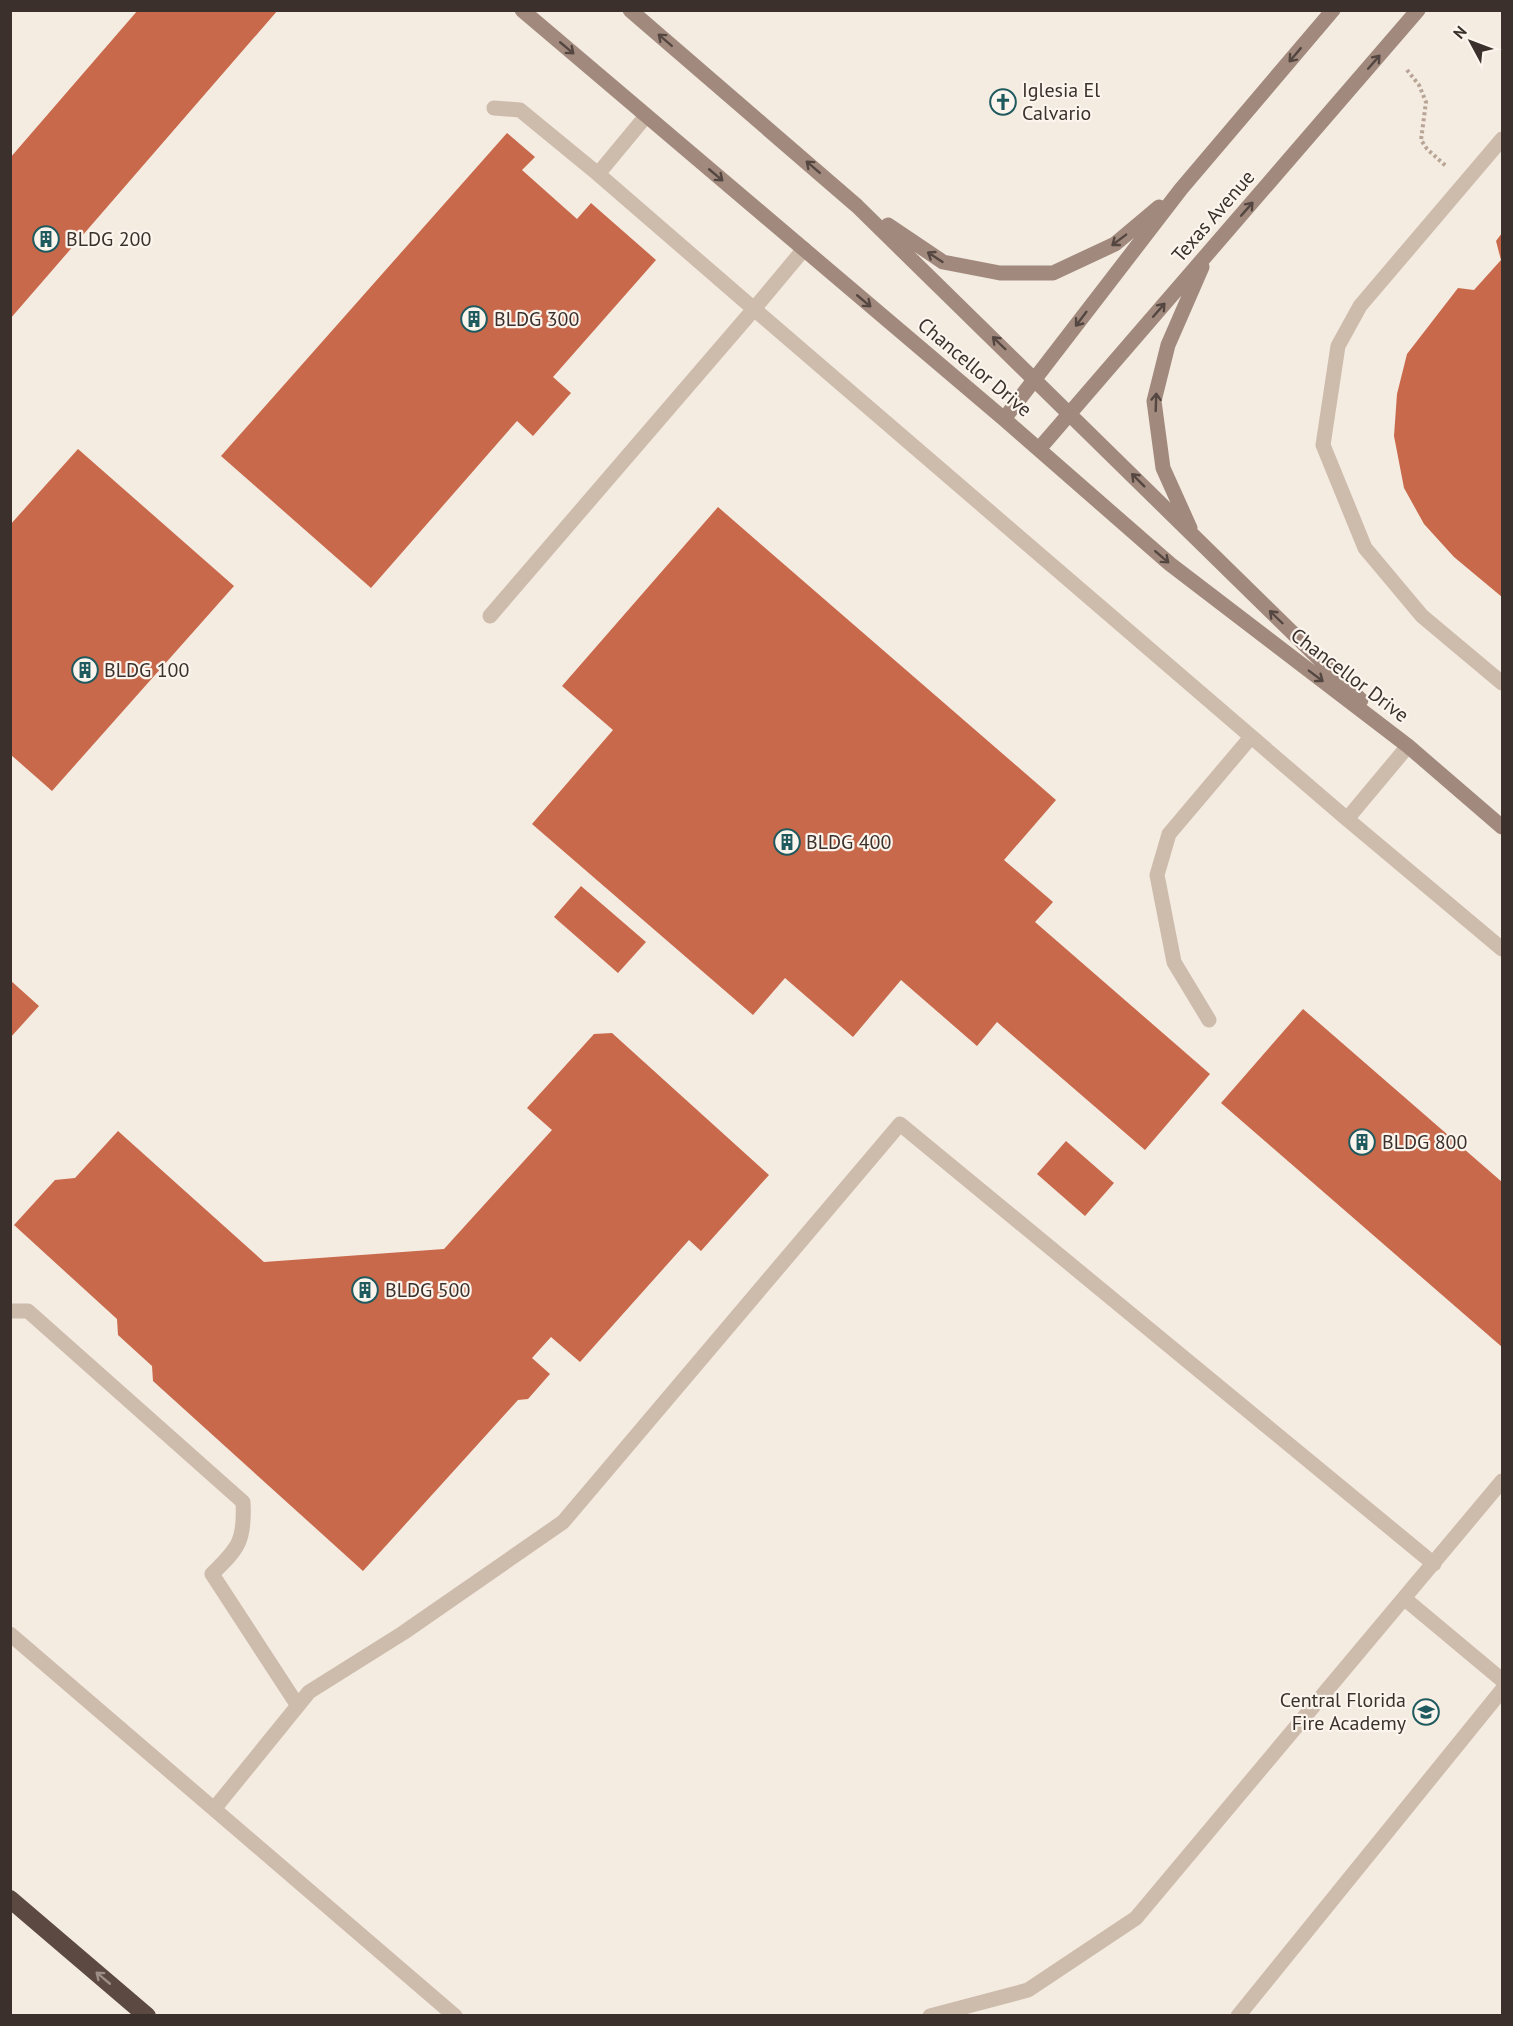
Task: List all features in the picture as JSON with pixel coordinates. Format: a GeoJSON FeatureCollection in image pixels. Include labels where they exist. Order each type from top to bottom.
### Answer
{"type":"FeatureCollection","features":[{"type":"Feature","properties":{"kind":"highway"},"geometry":{"type":"LineString","coordinates":[[10,1899],[147,2016]]}},
{"type":"Feature","properties":{"kind":"street","name":"Chancellor Drive"},"geometry":{"type":"LineString","coordinates":[[522,10],[1004,419],[1170,564],[1408,746],[1503,827]]}},
{"type":"Feature","properties":{"kind":"street","name":"Chancellor Drive"},"geometry":{"type":"LineString","coordinates":[[630,10],[857,206],[1071,413],[1408,746]]}},
{"type":"Feature","properties":{"kind":"street","name":"Texas Avenue"},"geometry":{"type":"LineString","coordinates":[[1004,419],[1181,189],[1333,10]]}},
{"type":"Feature","properties":{"kind":"street","name":"Texas Avenue"},"geometry":{"type":"LineString","coordinates":[[1039,449],[1418,10]]}},
{"type":"Feature","properties":{"kind":"street"},"geometry":{"type":"LineString","coordinates":[[857,206],[943,262],[1000,273],[1053,273],[1115,244],[1181,189]]}},
{"type":"Feature","properties":{"kind":"street"},"geometry":{"type":"LineString","coordinates":[[1194,537],[1163,468],[1155,401],[1168,345],[1208,253]]}},
{"type":"Feature","properties":{"kind":"lane"},"geometry":{"type":"LineString","coordinates":[[494,108],[520,110],[598,174],[1251,737],[1503,949]]}},
{"type":"Feature","properties":{"kind":"lane"},"geometry":{"type":"LineString","coordinates":[[598,174],[646,116]]}},
{"type":"Feature","properties":{"kind":"lane"},"geometry":{"type":"LineString","coordinates":[[1503,139],[1360,306],[1338,346],[1323,445],[1365,548],[1422,616],[1503,683]]}},
{"type":"Feature","properties":{"kind":"lane"},"geometry":{"type":"LineString","coordinates":[[490,616],[804,249]]}},
{"type":"Feature","properties":{"kind":"lane"},"geometry":{"type":"LineString","coordinates":[[1209,1020],[1174,962],[1157,875],[1169,834],[1251,737]]}},
{"type":"Feature","properties":{"kind":"lane"},"geometry":{"type":"LineString","coordinates":[[1347,819],[1408,746]]}},
{"type":"Feature","properties":{"kind":"lane"},"geometry":{"type":"LineString","coordinates":[[214,1809],[309,1692],[403,1633],[563,1522],[900,1124],[1434,1564]]}},
{"type":"Feature","properties":{"kind":"lane"},"geometry":{"type":"LineString","coordinates":[[10,1311],[28,1311],[243,1502],[244,1530],[232,1554],[212,1574],[298,1706]]}},
{"type":"Feature","properties":{"kind":"lane"},"geometry":{"type":"LineString","coordinates":[[930,2016],[1028,1990],[1136,1918],[1503,1481]]}},
{"type":"Feature","properties":{"kind":"lane"},"geometry":{"type":"LineString","coordinates":[[1405,1599],[1503,1680]]}},
{"type":"Feature","properties":{"kind":"lane"},"geometry":{"type":"LineString","coordinates":[[10,1634],[455,2016]]}},
{"type":"Feature","properties":{"kind":"lane"},"geometry":{"type":"LineString","coordinates":[[1238,2016],[1503,1690]]}},
{"type":"Feature","properties":{"kind":"path"},"geometry":{"type":"LineString","coordinates":[[1407,70],[1419,86],[1426,102],[1421,140],[1427,149],[1447,167]]}},
{"type":"Feature","properties":{"kind":"building","name":"BLDG 200"},"geometry":{"type":"Polygon","coordinates":[[[138,10],[278,10],[10,319],[10,158],[138,10]]]}},
{"type":"Feature","properties":{"kind":"building","name":"BLDG 300"},"geometry":{"type":"Polygon","coordinates":[[[507,133],[535,157],[522,170],[577,219],[591,203],[656,260],[553,377],[571,393],[533,436],[517,421],[371,588],[221,456],[507,133]]]}},
{"type":"Feature","properties":{"kind":"building"},"geometry":{"type":"Polygon","coordinates":[[[1502,233],[1502,597],[1454,557],[1424,524],[1404,488],[1394,436],[1397,394],[1407,354],[1458,288],[1474,290],[1501,260],[1496,241],[1502,233]]]}},
{"type":"Feature","properties":{"kind":"building","name":"BLDG 100"},"geometry":{"type":"Polygon","coordinates":[[[78,449],[234,586],[52,791],[10,754],[10,525],[78,449]]]}},
{"type":"Feature","properties":{"kind":"building","name":"BLDG 400"},"geometry":{"type":"Polygon","coordinates":[[[718,507],[1056,800],[1004,860],[1053,902],[1035,922],[1210,1074],[1145,1150],[997,1022],[977,1046],[901,980],[853,1037],[785,978],[753,1015],[532,824],[613,730],[562,686],[718,507]]]}},
{"type":"Feature","properties":{"kind":"building"},"geometry":{"type":"Polygon","coordinates":[[[581,886],[646,942],[618,973],[554,917],[581,886]]]}},
{"type":"Feature","properties":{"kind":"building"},"geometry":{"type":"Polygon","coordinates":[[[10,980],[39,1006],[10,1038],[10,980]]]}},
{"type":"Feature","properties":{"kind":"building","name":"BLDG 800"},"geometry":{"type":"Polygon","coordinates":[[[1303,1009],[1502,1182],[1502,1347],[1221,1103],[1303,1009]]]}},
{"type":"Feature","properties":{"kind":"building","name":"BLDG 500"},"geometry":{"type":"Polygon","coordinates":[[[612,1033],[769,1175],[701,1251],[689,1240],[580,1362],[551,1337],[532,1358],[550,1374],[528,1399],[518,1400],[363,1571],[153,1381],[152,1366],[118,1335],[117,1319],[14,1225],[55,1180],[75,1178],[118,1131],[264,1262],[444,1249],[552,1130],[527,1108],[594,1034],[612,1033]]]}},
{"type":"Feature","properties":{"kind":"building"},"geometry":{"type":"Polygon","coordinates":[[[1066,1141],[1114,1183],[1085,1216],[1037,1174],[1066,1141]]]}},
{"type":"Feature","properties":{"kind":"place","name":"Iglesia El Calvario"},"geometry":{"type":"Point","coordinates":[1003,102]}},
{"type":"Feature","properties":{"kind":"place","name":"BLDG 200"},"geometry":{"type":"Point","coordinates":[46,239]}},
{"type":"Feature","properties":{"kind":"place","name":"BLDG 300"},"geometry":{"type":"Point","coordinates":[474,319]}},
{"type":"Feature","properties":{"kind":"place","name":"BLDG 100"},"geometry":{"type":"Point","coordinates":[85,670]}},
{"type":"Feature","properties":{"kind":"place","name":"BLDG 400"},"geometry":{"type":"Point","coordinates":[787,842]}},
{"type":"Feature","properties":{"kind":"place","name":"BLDG 800"},"geometry":{"type":"Point","coordinates":[1362,1142]}},
{"type":"Feature","properties":{"kind":"place","name":"BLDG 500"},"geometry":{"type":"Point","coordinates":[365,1290]}},
{"type":"Feature","properties":{"kind":"place","name":"Central Florida Fire Academy"},"geometry":{"type":"Point","coordinates":[1426,1712]}}]}
